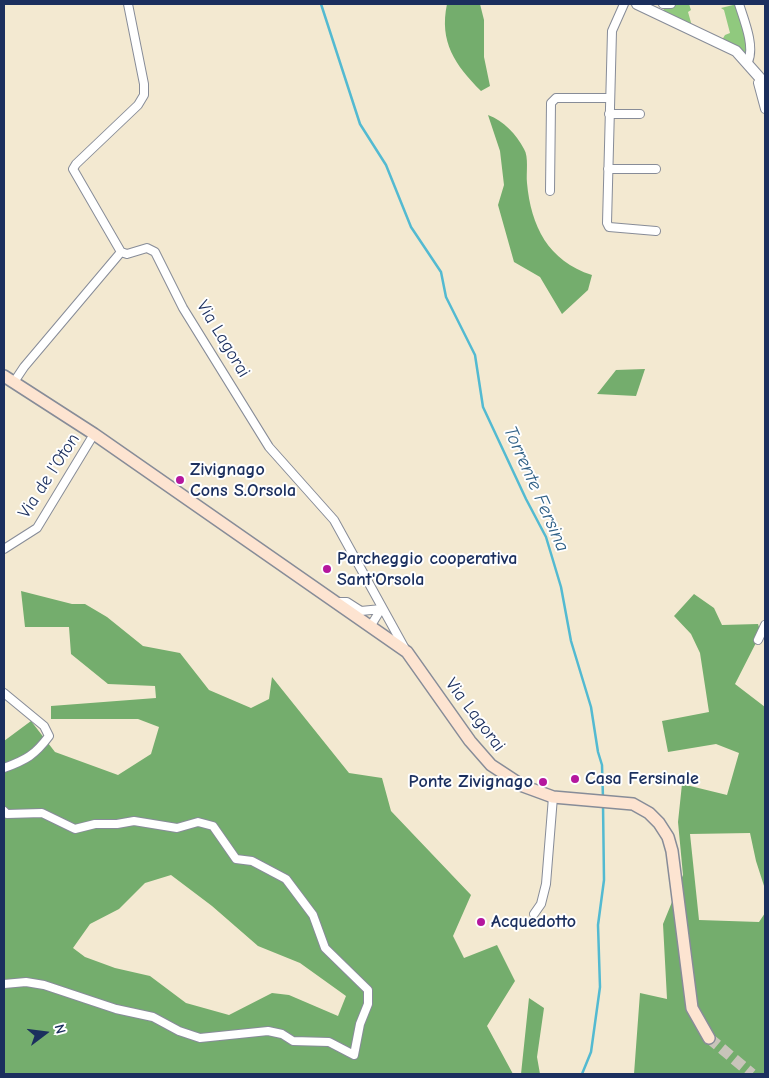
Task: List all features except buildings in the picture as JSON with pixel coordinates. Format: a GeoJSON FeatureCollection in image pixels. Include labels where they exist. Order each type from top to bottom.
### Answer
{"type":"FeatureCollection","features":[{"type":"Feature","properties":{"kind":"main road","name":"Via Lagorai"},"geometry":{"type":"LineString","coordinates":[[4,376],[94,434],[407,652],[470,741],[491,765],[523,786],[553,796],[577,800],[627,803],[649,813],[668,837],[672,851],[692,1008],[709,1038]]}},
{"type":"Feature","properties":{"kind":"street"},"geometry":{"type":"LineString","coordinates":[[14,382],[121,252],[73,170],[76,164],[138,105],[144,95],[144,84],[128,4]]}},
{"type":"Feature","properties":{"kind":"street"},"geometry":{"type":"LineString","coordinates":[[624,4],[612,31],[607,223],[609,227],[656,231]]}},
{"type":"Feature","properties":{"kind":"street"},"geometry":{"type":"LineString","coordinates":[[637,4],[736,51],[748,62],[760,78],[765,91]]}},
{"type":"Feature","properties":{"kind":"street"},"geometry":{"type":"LineString","coordinates":[[663,4],[671,4]]}},
{"type":"Feature","properties":{"kind":"street"},"geometry":{"type":"LineString","coordinates":[[739,4],[751,56],[748,62]]}},
{"type":"Feature","properties":{"kind":"street"},"geometry":{"type":"LineString","coordinates":[[760,78],[757,81],[765,109]]}},
{"type":"Feature","properties":{"kind":"street"},"geometry":{"type":"LineString","coordinates":[[550,191],[551,103],[556,98],[609,98]]}},
{"type":"Feature","properties":{"kind":"street"},"geometry":{"type":"LineString","coordinates":[[609,114],[640,114]]}},
{"type":"Feature","properties":{"kind":"street"},"geometry":{"type":"LineString","coordinates":[[608,169],[656,169]]}},
{"type":"Feature","properties":{"kind":"street","name":"Via Lagorai"},"geometry":{"type":"LineString","coordinates":[[121,252],[127,254],[147,248],[155,252],[184,308],[269,447],[334,520],[381,609],[407,652]]}},
{"type":"Feature","properties":{"kind":"street","name":"Via de l'Oton"},"geometry":{"type":"LineString","coordinates":[[4,549],[37,528],[94,434]]}},
{"type":"Feature","properties":{"kind":"street","name":"Via Lagorai"},"geometry":{"type":"LineString","coordinates":[[335,602],[347,602],[362,611],[381,609]]}},
{"type":"Feature","properties":{"kind":"street"},"geometry":{"type":"LineString","coordinates":[[370,627],[381,609]]}},
{"type":"Feature","properties":{"kind":"street"},"geometry":{"type":"LineString","coordinates":[[758,640],[765,625]]}},
{"type":"Feature","properties":{"kind":"street"},"geometry":{"type":"LineString","coordinates":[[4,693],[44,726],[49,736],[37,752],[24,761],[4,768]]}},
{"type":"Feature","properties":{"kind":"street"},"geometry":{"type":"LineString","coordinates":[[534,914],[541,904],[546,884],[553,796]]}},
{"type":"Feature","properties":{"kind":"street"},"geometry":{"type":"LineString","coordinates":[[4,810],[7,814],[42,813],[75,828],[95,824],[117,824],[134,821],[177,828],[198,822],[213,826],[236,858],[252,861],[286,879],[313,915],[325,948],[368,990],[368,1004],[360,1024],[354,1055],[329,1042],[293,1042],[282,1034],[268,1031],[238,1036],[200,1038],[179,1031],[153,1017],[116,1009],[44,984],[26,982],[4,984]]}},
{"type":"Feature","properties":{"kind":"green space"},"geometry":{"type":"Polygon","coordinates":[[[447,4],[480,4],[484,20],[484,57],[490,86],[481,91],[464,72],[451,52],[445,30],[447,4]]]}},
{"type":"Feature","properties":{"kind":"green space"},"geometry":{"type":"Polygon","coordinates":[[[689,4],[691,10],[688,12],[692,26],[663,11],[665,6],[689,4]]]}},
{"type":"Feature","properties":{"kind":"green space"},"geometry":{"type":"Polygon","coordinates":[[[737,4],[749,56],[722,40],[725,35],[730,33],[724,10],[721,8],[737,4]]]}},
{"type":"Feature","properties":{"kind":"green space"},"geometry":{"type":"Polygon","coordinates":[[[488,115],[509,129],[526,152],[529,199],[544,240],[564,261],[592,275],[588,290],[562,314],[540,277],[514,262],[498,205],[504,185],[500,151],[488,115]]]}},
{"type":"Feature","properties":{"kind":"green space"},"geometry":{"type":"Polygon","coordinates":[[[645,369],[636,396],[597,394],[616,370],[645,369]]]}},
{"type":"Feature","properties":{"kind":"green space"},"geometry":{"type":"Polygon","coordinates":[[[21,591],[72,604],[85,604],[107,617],[143,646],[180,653],[209,690],[251,708],[269,699],[272,677],[349,773],[382,778],[391,811],[471,895],[453,936],[464,958],[497,945],[515,981],[487,1026],[513,1074],[4,1074],[4,741],[31,721],[55,752],[118,775],[151,754],[159,727],[138,719],[51,719],[51,706],[156,698],[155,686],[108,684],[71,654],[69,627],[25,627],[21,591]],[[171,875],[145,883],[119,909],[90,924],[73,948],[85,957],[115,968],[150,976],[186,1003],[229,1015],[272,993],[289,995],[338,1016],[346,996],[300,963],[258,946],[212,906],[171,875]]]}},
{"type":"Feature","properties":{"kind":"green space"},"geometry":{"type":"Polygon","coordinates":[[[694,594],[714,608],[722,625],[758,624],[761,633],[735,684],[765,707],[765,889],[750,833],[690,834],[699,920],[759,922],[765,913],[765,1074],[634,1074],[640,993],[667,999],[663,924],[683,875],[678,822],[682,784],[727,795],[739,753],[716,744],[668,752],[662,721],[709,712],[700,653],[691,634],[674,616],[694,594]]]}},
{"type":"Feature","properties":{"kind":"green space"},"geometry":{"type":"Polygon","coordinates":[[[529,998],[544,1008],[537,1057],[540,1074],[521,1074],[529,998]]]}},
{"type":"Feature","properties":{"kind":"waterway","name":"Torrente Fersina"},"geometry":{"type":"LineString","coordinates":[[321,4],[360,124],[386,165],[411,227],[441,272],[446,297],[475,355],[483,407],[546,537],[561,587],[571,641],[591,707],[598,752],[602,765],[603,798]]}},
{"type":"Feature","properties":{"kind":"waterway","name":"Torrente Fersina"},"geometry":{"type":"LineString","coordinates":[[582,1074],[591,1052],[600,987],[598,925],[604,880],[603,804]]}},
{"type":"Feature","properties":{"kind":"tunnel"},"geometry":{"type":"LineString","coordinates":[[709,1038],[752,1074]]}},
{"type":"Feature","properties":{"kind":"place","name":"Zivignago Cons S.Orsola"},"geometry":{"type":"Point","coordinates":[180,480]}},
{"type":"Feature","properties":{"kind":"place","name":"Parcheggio cooperativa Sant'Orsola"},"geometry":{"type":"Point","coordinates":[327,569]}},
{"type":"Feature","properties":{"kind":"place","name":"Casa Fersinale"},"geometry":{"type":"Point","coordinates":[575,779]}},
{"type":"Feature","properties":{"kind":"place","name":"Ponte Zivignago"},"geometry":{"type":"Point","coordinates":[543,782]}},
{"type":"Feature","properties":{"kind":"place","name":"Acquedotto"},"geometry":{"type":"Point","coordinates":[481,922]}}]}
